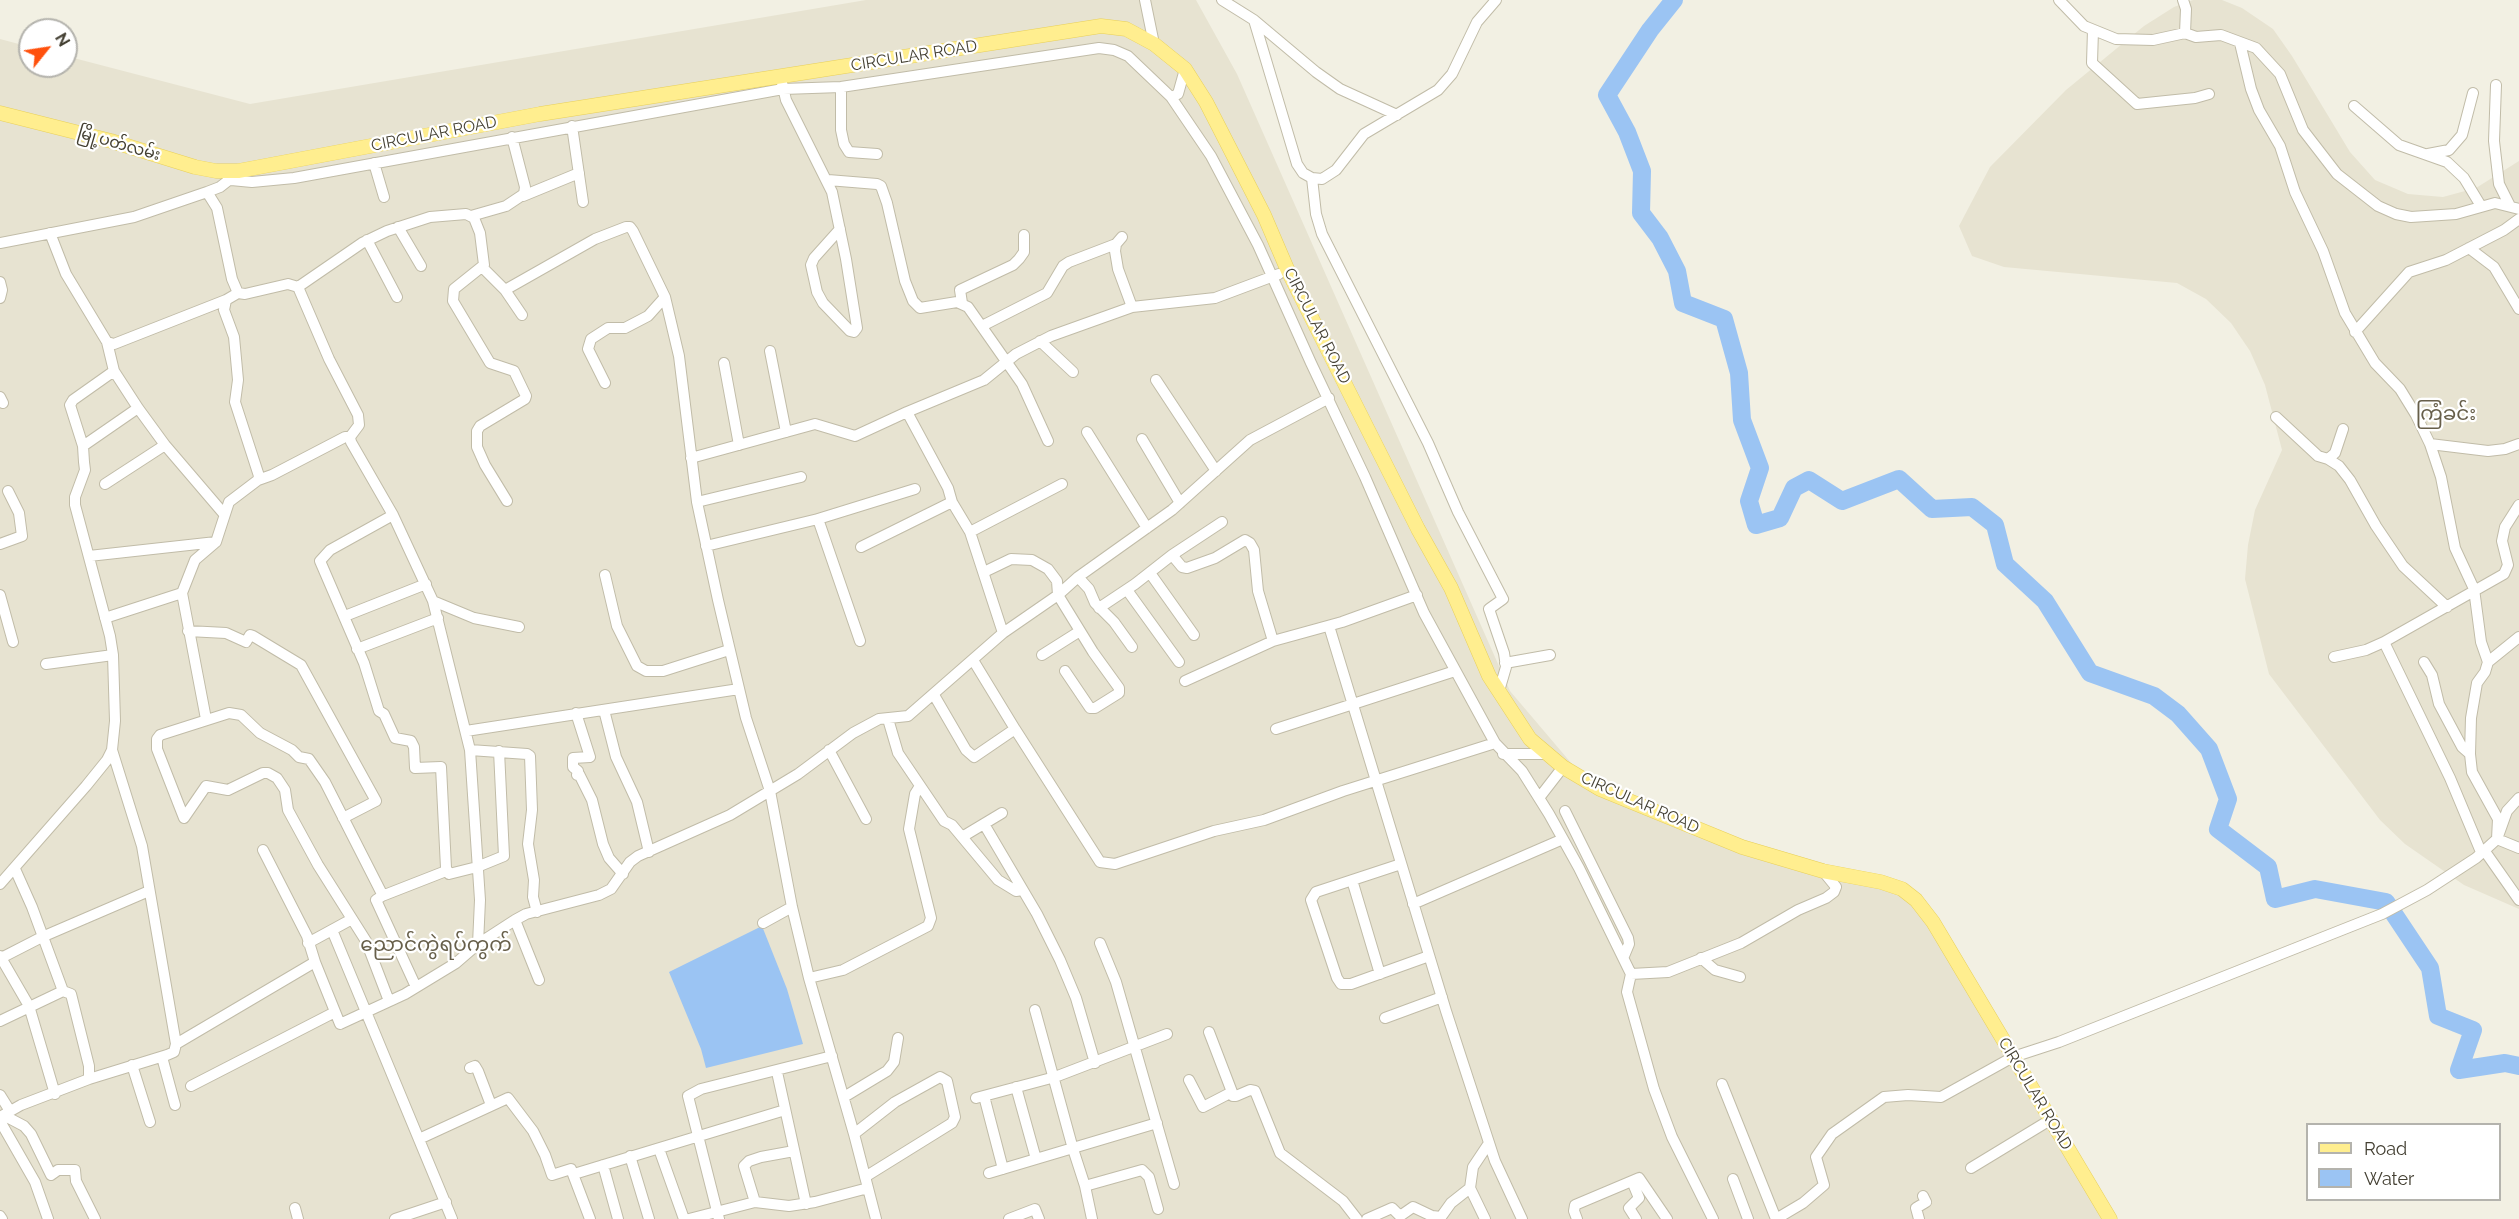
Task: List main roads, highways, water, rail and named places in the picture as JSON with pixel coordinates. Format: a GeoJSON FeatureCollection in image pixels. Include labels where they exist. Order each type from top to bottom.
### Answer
{"type":"FeatureCollection","features":[{"type":"Feature","properties":{"kind":"main road","name":"CIRCULAR ROAD"},"geometry":{"type":"LineString","coordinates":[[234,175],[540,114],[782,83],[1101,26],[1126,29],[1155,44],[1185,69],[1206,102],[1418,529],[1451,588],[1489,676],[1530,740],[1563,767],[1600,789],[1742,847],[1822,871],[1881,882],[1902,889],[1916,900],[1933,922],[2110,1219]]}},
{"type":"Feature","properties":{"kind":"main road","name":"မြို့ပတ်လမ်း"},"geometry":{"type":"LineString","coordinates":[[0,113],[111,141],[195,167],[234,175]]}},
{"type":"Feature","properties":{"kind":"water"},"geometry":{"type":"Polygon","coordinates":[[[762,926],[787,989],[803,1044],[706,1068],[701,1049],[669,972],[762,926]]]}},
{"type":"Feature","properties":{"kind":"waterway"},"geometry":{"type":"LineString","coordinates":[[1674,0],[1650,30],[1607,95],[1627,132],[1642,171],[1641,213],[1660,238],[1677,271],[1683,303],[1724,319],[1739,373],[1742,420],[1760,468],[1749,501],[1756,525],[1780,518],[1794,488],[1809,480],[1842,501],[1899,479],[1932,509],[1972,507],[1995,525],[2005,564],[2045,601],[2090,673],[2154,696],[2178,714],[2209,749],[2228,799],[2218,829],[2268,867],[2275,899],[2315,889],[2386,902],[2430,968],[2438,1016],[2473,1030],[2459,1070],[2505,1063],[2519,1066]]}},
{"type":"Feature","properties":{"kind":"district","name":"ကြံခင်း"},"geometry":{"type":"Point","coordinates":[2446,414]}},
{"type":"Feature","properties":{"kind":"district","name":"ညောင်ကွဲရပ်ကွက်"},"geometry":{"type":"Point","coordinates":[436,945]}}]}
